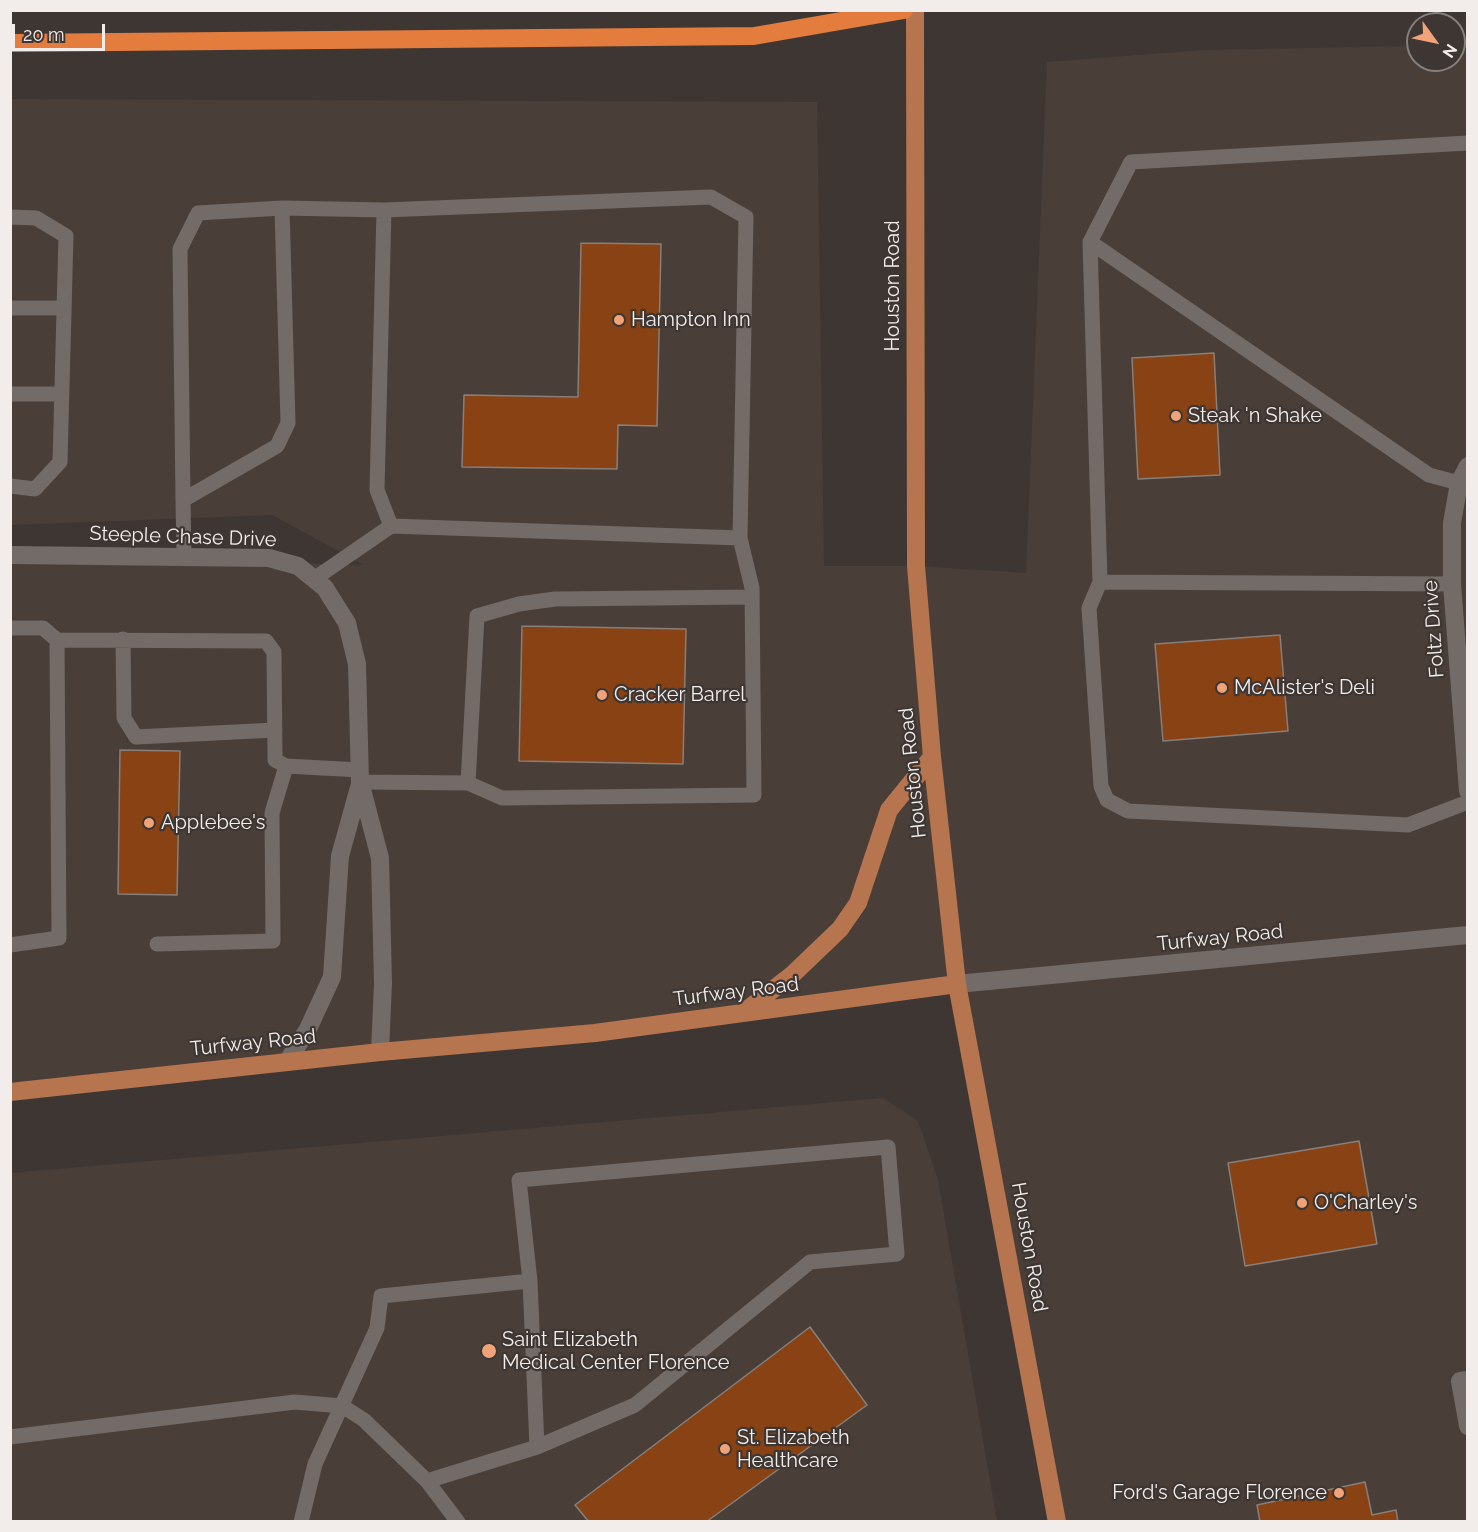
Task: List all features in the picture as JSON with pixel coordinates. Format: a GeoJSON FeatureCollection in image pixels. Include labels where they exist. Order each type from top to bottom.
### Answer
{"type":"FeatureCollection","features":[{"type":"Feature","properties":{"kind":"highway"},"geometry":{"type":"LineString","coordinates":[[10,43],[754,36],[904,10]]}},
{"type":"Feature","properties":{"kind":"main road","name":"Houston Road"},"geometry":{"type":"LineString","coordinates":[[915,10],[916,566],[932,757],[957,984],[1057,1521]]}},
{"type":"Feature","properties":{"kind":"main road"},"geometry":{"type":"LineString","coordinates":[[743,1013],[793,974],[840,929],[858,903],[889,810],[932,757]]}},
{"type":"Feature","properties":{"kind":"main road","name":"Turfway Road"},"geometry":{"type":"LineString","coordinates":[[10,1092],[380,1052],[595,1033],[957,984]]}},
{"type":"Feature","properties":{"kind":"street","name":"Foltz Drive"},"geometry":{"type":"LineString","coordinates":[[1467,466],[1459,483],[1452,523],[1452,584],[1467,791]]}},
{"type":"Feature","properties":{"kind":"street","name":"Steeple Chase Drive"},"geometry":{"type":"LineString","coordinates":[[10,555],[269,558],[298,566],[325,588],[347,623],[357,664],[360,776],[380,858],[383,983],[380,1052]]}},
{"type":"Feature","properties":{"kind":"street","name":"Steeple Chase Drive"},"geometry":{"type":"LineString","coordinates":[[287,1062],[308,1029],[332,977],[340,856],[360,776]]}},
{"type":"Feature","properties":{"kind":"street","name":"Turfway Road"},"geometry":{"type":"LineString","coordinates":[[957,984],[1467,935]]}},
{"type":"Feature","properties":{"kind":"street"},"geometry":{"type":"LineString","coordinates":[[1467,1380],[1460,1381],[1467,1426]]}},
{"type":"Feature","properties":{"kind":"lane"},"geometry":{"type":"LineString","coordinates":[[1467,143],[1131,162],[1090,242],[1100,582],[1089,608],[1101,786],[1107,800],[1128,811],[1408,825],[1467,802]]}},
{"type":"Feature","properties":{"kind":"lane"},"geometry":{"type":"LineString","coordinates":[[10,628],[43,628],[57,640],[266,641],[274,652],[275,760],[286,766],[360,776],[468,783],[502,798],[754,795],[752,597],[740,538],[746,217],[711,197],[384,210],[282,208],[198,213],[180,249],[184,557]]}},
{"type":"Feature","properties":{"kind":"lane"},"geometry":{"type":"LineString","coordinates":[[183,500],[277,446],[288,423],[282,208]]}},
{"type":"Feature","properties":{"kind":"lane"},"geometry":{"type":"LineString","coordinates":[[384,210],[377,490],[391,526]]}},
{"type":"Feature","properties":{"kind":"lane"},"geometry":{"type":"LineString","coordinates":[[10,218],[36,218],[66,236],[60,462],[35,489],[10,486]]}},
{"type":"Feature","properties":{"kind":"lane"},"geometry":{"type":"LineString","coordinates":[[1090,242],[1430,474],[1459,483]]}},
{"type":"Feature","properties":{"kind":"lane"},"geometry":{"type":"LineString","coordinates":[[10,308],[64,308]]}},
{"type":"Feature","properties":{"kind":"lane"},"geometry":{"type":"LineString","coordinates":[[10,394],[62,394]]}},
{"type":"Feature","properties":{"kind":"lane"},"geometry":{"type":"LineString","coordinates":[[314,579],[391,526],[740,538]]}},
{"type":"Feature","properties":{"kind":"lane"},"geometry":{"type":"LineString","coordinates":[[1100,582],[1452,584]]}},
{"type":"Feature","properties":{"kind":"lane"},"geometry":{"type":"LineString","coordinates":[[468,783],[477,616],[519,604],[555,599],[752,597]]}},
{"type":"Feature","properties":{"kind":"lane"},"geometry":{"type":"LineString","coordinates":[[123,639],[124,718],[136,737],[275,730]]}},
{"type":"Feature","properties":{"kind":"lane"},"geometry":{"type":"LineString","coordinates":[[10,945],[59,938],[57,640]]}},
{"type":"Feature","properties":{"kind":"lane"},"geometry":{"type":"LineString","coordinates":[[157,944],[273,941],[272,813],[286,766]]}},
{"type":"Feature","properties":{"kind":"lane"},"geometry":{"type":"LineString","coordinates":[[427,1481],[537,1447],[635,1404],[810,1262],[897,1254],[888,1147],[519,1180],[530,1281],[537,1447]]}},
{"type":"Feature","properties":{"kind":"lane"},"geometry":{"type":"LineString","coordinates":[[300,1521],[315,1464],[377,1328],[381,1296],[530,1281]]}},
{"type":"Feature","properties":{"kind":"lane"},"geometry":{"type":"LineString","coordinates":[[10,1437],[295,1402],[342,1406],[364,1420],[427,1481],[458,1521]]}},
{"type":"Feature","properties":{"kind":"shaded area"},"geometry":{"type":"Polygon","coordinates":[[[1467,45],[1467,1521],[1057,1521],[957,984],[11,1092],[11,555],[364,565],[272,515],[11,525],[10,99],[817,102],[824,566],[916,566],[1026,573],[1047,62],[1203,50],[1406,46],[1406,72],[1466,72],[1467,45]]]}},
{"type":"Feature","properties":{"kind":"shaded area","name":"Saint Elizabeth Medical Center Florence"},"geometry":{"type":"Polygon","coordinates":[[[883,1098],[918,1121],[938,1180],[997,1521],[11,1522],[11,1173],[883,1098]]]}},
{"type":"Feature","properties":{"kind":"building","name":"Hampton Inn"},"geometry":{"type":"Polygon","coordinates":[[[581,243],[661,244],[657,426],[618,425],[617,469],[462,467],[464,395],[578,397],[581,243]]]}},
{"type":"Feature","properties":{"kind":"building","name":"Steak 'n Shake"},"geometry":{"type":"Polygon","coordinates":[[[1214,353],[1220,475],[1138,479],[1132,358],[1214,353]]]}},
{"type":"Feature","properties":{"kind":"building","name":"Cracker Barrel"},"geometry":{"type":"Polygon","coordinates":[[[522,626],[686,629],[683,764],[519,761],[522,626]]]}},
{"type":"Feature","properties":{"kind":"building","name":"McAlister's Deli"},"geometry":{"type":"Polygon","coordinates":[[[1280,635],[1288,731],[1163,741],[1155,644],[1280,635]]]}},
{"type":"Feature","properties":{"kind":"building","name":"Applebee's"},"geometry":{"type":"Polygon","coordinates":[[[120,750],[180,751],[177,895],[118,894],[120,750]]]}},
{"type":"Feature","properties":{"kind":"building","name":"O'Charley's"},"geometry":{"type":"Polygon","coordinates":[[[1359,1141],[1377,1244],[1245,1266],[1228,1163],[1359,1141]]]}},
{"type":"Feature","properties":{"kind":"building"},"geometry":{"type":"Polygon","coordinates":[[[810,1327],[867,1405],[706,1522],[589,1522],[575,1505],[810,1327]]]}},
{"type":"Feature","properties":{"kind":"building","name":"Ford's Garage Florence"},"geometry":{"type":"Polygon","coordinates":[[[1365,1482],[1372,1515],[1396,1510],[1398,1522],[1260,1522],[1257,1505],[1365,1482]]]}},
{"type":"Feature","properties":{"kind":"place","name":"Hampton Inn"},"geometry":{"type":"Point","coordinates":[619,320]}},
{"type":"Feature","properties":{"kind":"place","name":"Steak 'n Shake"},"geometry":{"type":"Point","coordinates":[1176,416]}},
{"type":"Feature","properties":{"kind":"place","name":"McAlister's Deli"},"geometry":{"type":"Point","coordinates":[1222,688]}},
{"type":"Feature","properties":{"kind":"place","name":"Cracker Barrel"},"geometry":{"type":"Point","coordinates":[602,695]}},
{"type":"Feature","properties":{"kind":"place","name":"Applebee's"},"geometry":{"type":"Point","coordinates":[149,823]}},
{"type":"Feature","properties":{"kind":"place","name":"O'Charley's"},"geometry":{"type":"Point","coordinates":[1302,1203]}},
{"type":"Feature","properties":{"kind":"place","name":"Saint Elizabeth Medical Center Florence"},"geometry":{"type":"Point","coordinates":[489,1351]}},
{"type":"Feature","properties":{"kind":"place","name":"St. Elizabeth Healthcare"},"geometry":{"type":"Point","coordinates":[725,1449]}},
{"type":"Feature","properties":{"kind":"place","name":"Ford's Garage Florence"},"geometry":{"type":"Point","coordinates":[1339,1493]}}]}
